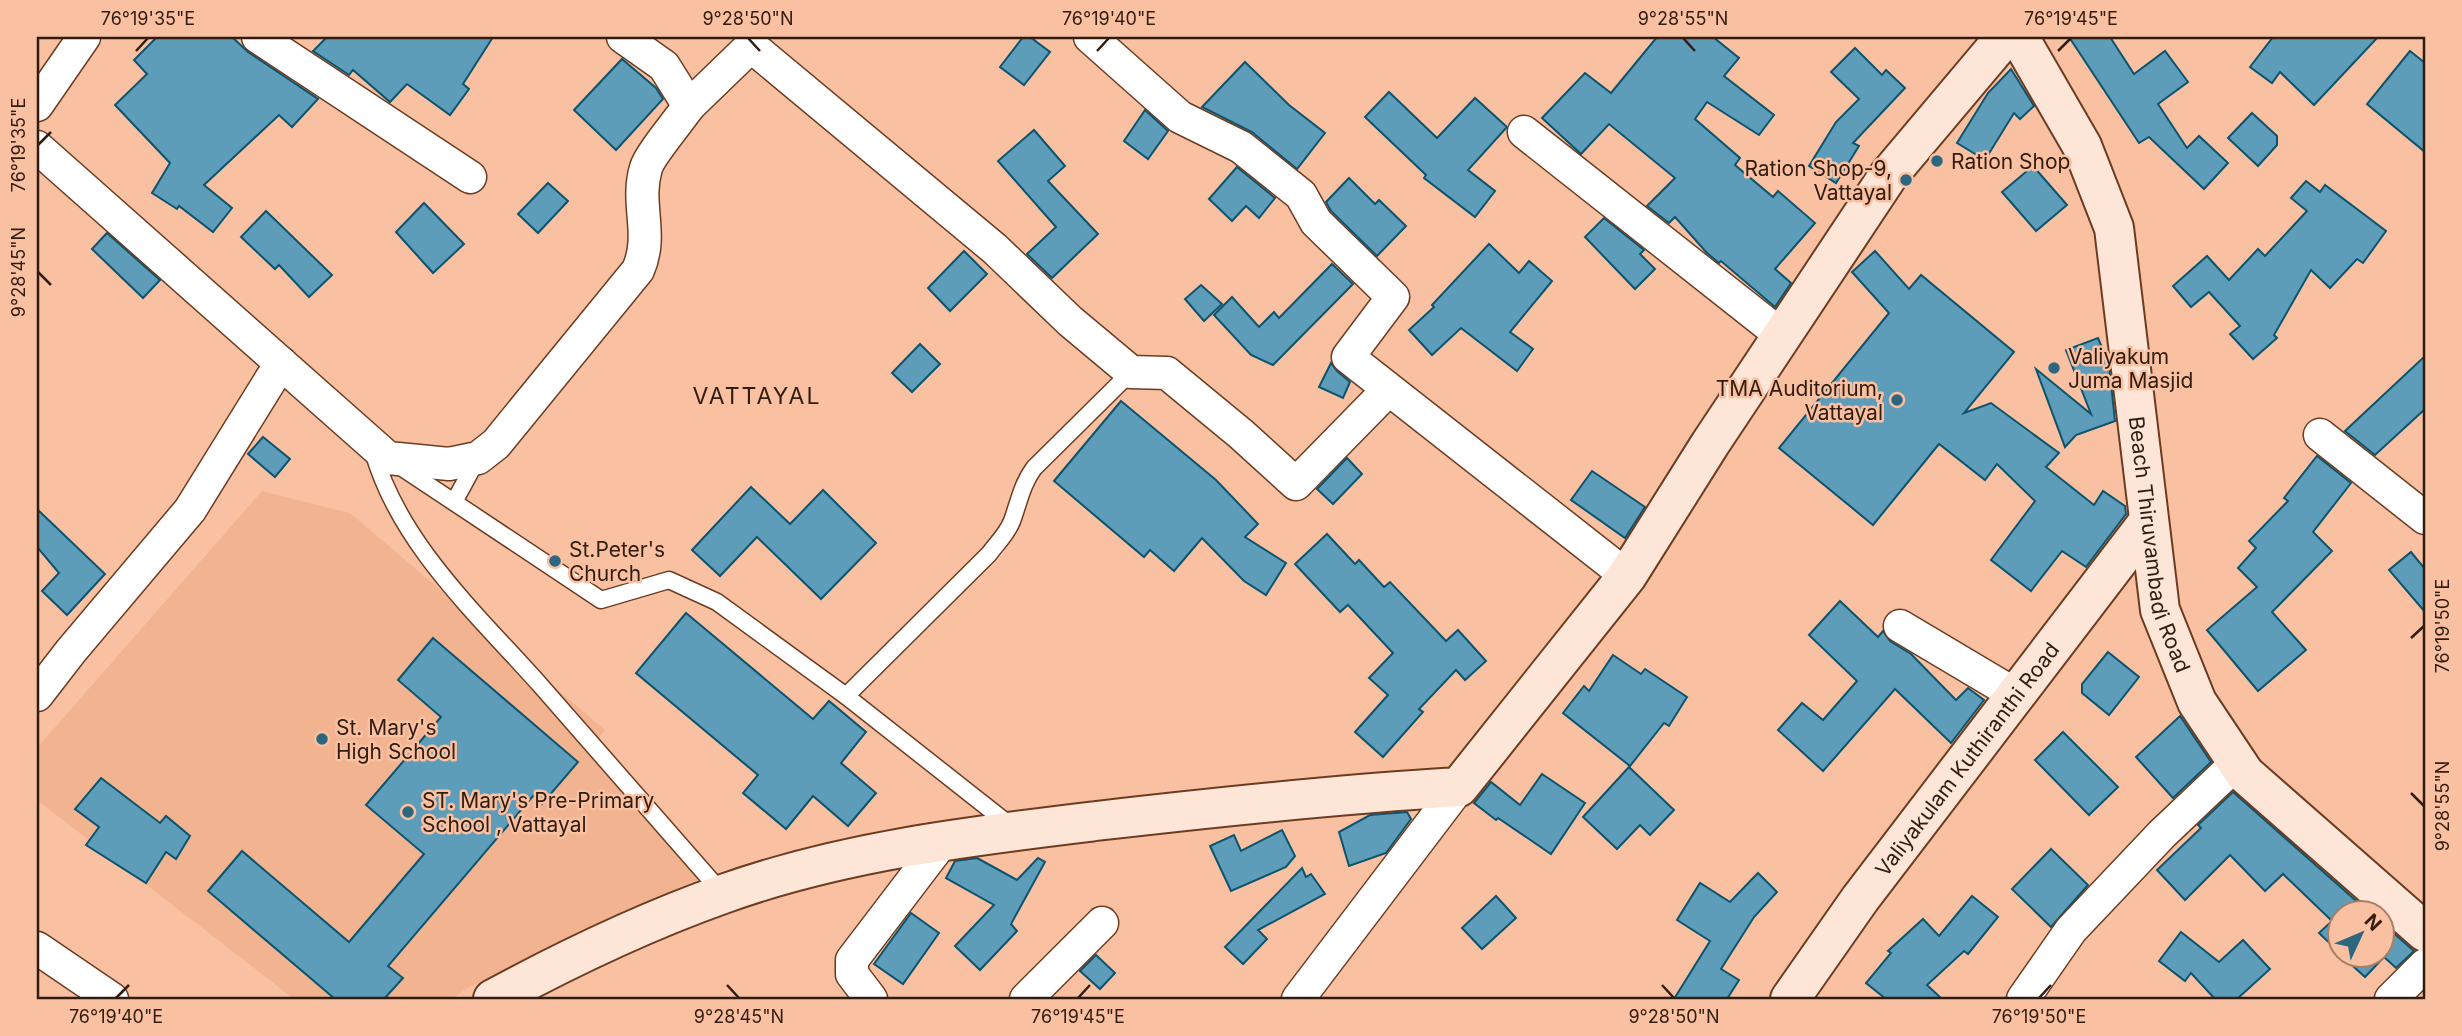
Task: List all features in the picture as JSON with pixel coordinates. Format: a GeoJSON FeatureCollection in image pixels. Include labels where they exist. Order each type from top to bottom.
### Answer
{"type":"FeatureCollection","features":[{"type":"Feature","properties":{"kind":"street"},"geometry":{"type":"LineString","coordinates":[[37,105],[84,37]]}},
{"type":"Feature","properties":{"kind":"street"},"geometry":{"type":"LineString","coordinates":[[258,37],[470,177]]}},
{"type":"Feature","properties":{"kind":"street"},"geometry":{"type":"LineString","coordinates":[[623,37],[664,66],[689,106]]}},
{"type":"Feature","properties":{"kind":"street"},"geometry":{"type":"LineString","coordinates":[[1090,37],[1180,117],[1241,147],[1301,195],[1316,222],[1392,297],[1348,357],[1627,576]]}},
{"type":"Feature","properties":{"kind":"street"},"geometry":{"type":"LineString","coordinates":[[1298,999],[1459,788],[1627,576],[1710,444],[1888,176],[2005,37]]}},
{"type":"Feature","properties":{"kind":"street","name":"Beach Thiruvambadi Road"},"geometry":{"type":"LineString","coordinates":[[2019,37],[2082,146],[2114,228],[2160,610],[2197,702],[2245,774],[2425,932]]}},
{"type":"Feature","properties":{"kind":"street"},"geometry":{"type":"LineString","coordinates":[[37,147],[379,450],[449,464],[478,458],[496,444],[638,270],[645,256],[642,195],[646,166],[689,106],[751,46],[995,249],[1070,321],[1131,372],[1167,373],[1296,484],[1388,390]]}},
{"type":"Feature","properties":{"kind":"street"},"geometry":{"type":"LineString","coordinates":[[1524,132],[1782,335]]}},
{"type":"Feature","properties":{"kind":"street"},"geometry":{"type":"LineString","coordinates":[[37,695],[190,510],[281,363]]}},
{"type":"Feature","properties":{"kind":"street"},"geometry":{"type":"LineString","coordinates":[[2320,435],[2425,518]]}},
{"type":"Feature","properties":{"kind":"street","name":"Valiyakulam Kuthiranthi Road"},"geometry":{"type":"LineString","coordinates":[[1790,999],[1860,900],[2148,522]]}},
{"type":"Feature","properties":{"kind":"street"},"geometry":{"type":"LineString","coordinates":[[1900,626],[2017,695]]}},
{"type":"Feature","properties":{"kind":"street"},"geometry":{"type":"LineString","coordinates":[[2023,999],[2071,930],[2162,834],[2237,763]]}},
{"type":"Feature","properties":{"kind":"street"},"geometry":{"type":"LineString","coordinates":[[493,999],[656,920],[723,894],[867,853],[1017,831],[1348,794],[1459,788]]}},
{"type":"Feature","properties":{"kind":"street"},"geometry":{"type":"LineString","coordinates":[[871,999],[852,974],[852,960],[942,842]]}},
{"type":"Feature","properties":{"kind":"street"},"geometry":{"type":"LineString","coordinates":[[1027,999],[1102,923]]}},
{"type":"Feature","properties":{"kind":"street"},"geometry":{"type":"LineString","coordinates":[[37,948],[111,999]]}},
{"type":"Feature","properties":{"kind":"street"},"geometry":{"type":"LineString","coordinates":[[2391,999],[2425,965]]}},
{"type":"Feature","properties":{"kind":"lane"},"geometry":{"type":"LineString","coordinates":[[846,696],[989,554],[1011,523],[1026,479],[1034,468],[1131,372]]}},
{"type":"Feature","properties":{"kind":"lane"},"geometry":{"type":"LineString","coordinates":[[379,450],[601,600],[669,580],[717,602],[846,696],[1017,831]]}},
{"type":"Feature","properties":{"kind":"lane"},"geometry":{"type":"LineString","coordinates":[[379,450],[381,480],[407,525],[440,573],[723,894]]}},
{"type":"Feature","properties":{"kind":"lane"},"geometry":{"type":"LineString","coordinates":[[454,502],[478,458]]}},
{"type":"Feature","properties":{"kind":"shaded area","name":"St. Mary's High School"},"geometry":{"type":"Polygon","coordinates":[[[262,491],[350,513],[605,730],[590,752],[714,872],[467,988],[452,999],[294,999],[37,800],[37,748],[262,491]]]}},
{"type":"Feature","properties":{"kind":"building"},"geometry":{"type":"Polygon","coordinates":[[[157,37],[232,37],[248,52],[318,99],[292,127],[279,115],[204,185],[232,208],[213,232],[179,206],[177,209],[152,193],[170,163],[115,105],[147,74],[134,60],[157,37]]]}},
{"type":"Feature","properties":{"kind":"building"},"geometry":{"type":"Polygon","coordinates":[[[327,37],[493,37],[463,84],[469,89],[450,115],[407,84],[390,102],[353,70],[349,75],[313,51],[327,37]]]}},
{"type":"Feature","properties":{"kind":"building"},"geometry":{"type":"Polygon","coordinates":[[[1023,37],[1030,37],[1050,52],[1024,85],[1000,67],[1023,37]]]}},
{"type":"Feature","properties":{"kind":"building"},"geometry":{"type":"Polygon","coordinates":[[[1657,37],[1713,37],[1739,58],[1724,76],[1774,115],[1759,135],[1707,102],[1695,119],[1740,158],[1735,165],[1773,197],[1778,191],[1815,223],[1775,269],[1791,283],[1775,307],[1721,261],[1719,263],[1707,253],[1675,217],[1669,223],[1647,206],[1675,178],[1609,124],[1581,154],[1542,118],[1585,73],[1611,93],[1657,37]]]}},
{"type":"Feature","properties":{"kind":"building"},"geometry":{"type":"Polygon","coordinates":[[[2069,37],[2110,37],[2134,74],[2165,51],[2188,82],[2158,104],[2187,148],[2199,136],[2228,163],[2204,189],[2149,137],[2139,143],[2069,37]]]}},
{"type":"Feature","properties":{"kind":"building"},"geometry":{"type":"Polygon","coordinates":[[[2273,37],[2378,37],[2314,105],[2280,72],[2272,83],[2250,67],[2273,37]]]}},
{"type":"Feature","properties":{"kind":"building"},"geometry":{"type":"Polygon","coordinates":[[[1855,48],[1882,75],[1886,70],[1905,88],[1853,143],[1859,146],[1836,183],[1809,166],[1836,122],[1859,99],[1831,72],[1855,48]]]}},
{"type":"Feature","properties":{"kind":"building"},"geometry":{"type":"Polygon","coordinates":[[[2410,51],[2425,63],[2425,152],[2367,104],[2410,51]]]}},
{"type":"Feature","properties":{"kind":"building"},"geometry":{"type":"Polygon","coordinates":[[[622,59],[656,88],[663,99],[616,150],[574,110],[622,59]]]}},
{"type":"Feature","properties":{"kind":"building"},"geometry":{"type":"Polygon","coordinates":[[[1245,62],[1289,105],[1325,133],[1297,169],[1252,132],[1202,107],[1245,62]]]}},
{"type":"Feature","properties":{"kind":"building"},"geometry":{"type":"Polygon","coordinates":[[[2011,69],[2034,106],[2020,119],[2014,113],[1985,160],[1957,143],[1988,93],[2011,69]]]}},
{"type":"Feature","properties":{"kind":"building"},"geometry":{"type":"Polygon","coordinates":[[[1389,92],[1437,138],[1475,98],[1507,127],[1468,170],[1495,191],[1475,217],[1424,178],[1426,175],[1365,117],[1389,92]]]}},
{"type":"Feature","properties":{"kind":"building"},"geometry":{"type":"Polygon","coordinates":[[[1145,110],[1168,131],[1148,159],[1124,141],[1145,110]]]}},
{"type":"Feature","properties":{"kind":"building"},"geometry":{"type":"Polygon","coordinates":[[[2252,113],[2277,136],[2277,145],[2258,166],[2228,138],[2252,113]]]}},
{"type":"Feature","properties":{"kind":"building"},"geometry":{"type":"Polygon","coordinates":[[[1034,130],[1065,166],[1048,181],[1098,234],[1052,278],[1027,254],[1056,227],[998,161],[1034,130]]]}},
{"type":"Feature","properties":{"kind":"building"},"geometry":{"type":"Polygon","coordinates":[[[2033,166],[2067,205],[2036,231],[2002,192],[2033,166]]]}},
{"type":"Feature","properties":{"kind":"building"},"geometry":{"type":"Polygon","coordinates":[[[1237,167],[1275,198],[1259,218],[1246,206],[1232,221],[1209,199],[1237,167]]]}},
{"type":"Feature","properties":{"kind":"building"},"geometry":{"type":"Polygon","coordinates":[[[1349,178],[1375,204],[1379,200],[1406,226],[1377,256],[1331,211],[1326,202],[1349,178]]]}},
{"type":"Feature","properties":{"kind":"building"},"geometry":{"type":"Polygon","coordinates":[[[2306,181],[2320,192],[2325,185],[2386,231],[2363,263],[2357,259],[2330,288],[2311,270],[2274,335],[2277,338],[2253,359],[2230,334],[2240,326],[2209,292],[2191,307],[2173,286],[2207,256],[2229,280],[2258,249],[2265,256],[2307,211],[2291,198],[2306,181]]]}},
{"type":"Feature","properties":{"kind":"building"},"geometry":{"type":"Polygon","coordinates":[[[548,183],[568,201],[538,233],[518,214],[548,183]]]}},
{"type":"Feature","properties":{"kind":"building"},"geometry":{"type":"Polygon","coordinates":[[[424,203],[464,244],[433,273],[396,232],[424,203]]]}},
{"type":"Feature","properties":{"kind":"building"},"geometry":{"type":"Polygon","coordinates":[[[266,211],[332,275],[309,297],[279,265],[275,269],[241,237],[266,211]]]}},
{"type":"Feature","properties":{"kind":"building"},"geometry":{"type":"Polygon","coordinates":[[[1604,218],[1644,250],[1640,254],[1655,269],[1635,289],[1585,237],[1604,218]]]}},
{"type":"Feature","properties":{"kind":"building"},"geometry":{"type":"Polygon","coordinates":[[[107,233],[160,280],[143,298],[92,249],[107,233]]]}},
{"type":"Feature","properties":{"kind":"building"},"geometry":{"type":"Polygon","coordinates":[[[1489,244],[1519,273],[1529,261],[1552,281],[1510,332],[1533,349],[1517,371],[1461,328],[1432,355],[1409,330],[1434,307],[1432,305],[1489,244]]]}},
{"type":"Feature","properties":{"kind":"building"},"geometry":{"type":"Polygon","coordinates":[[[964,251],[987,274],[950,311],[928,288],[964,251]]]}},
{"type":"Feature","properties":{"kind":"building","name":"TMA Auditorium, Vattayal"},"geometry":{"type":"Polygon","coordinates":[[[1875,251],[1909,289],[1921,275],[2014,352],[1964,413],[1991,403],[2059,453],[2046,467],[2094,505],[2103,491],[2125,506],[2126,514],[2086,567],[2062,551],[2031,591],[1991,560],[2035,501],[1997,464],[1985,480],[1939,444],[1873,525],[1779,448],[1889,313],[1852,272],[1875,251]]]}},
{"type":"Feature","properties":{"kind":"building"},"geometry":{"type":"Polygon","coordinates":[[[1332,264],[1353,284],[1273,365],[1251,355],[1214,315],[1232,297],[1259,327],[1274,312],[1279,318],[1332,264]]]}},
{"type":"Feature","properties":{"kind":"building"},"geometry":{"type":"Polygon","coordinates":[[[1201,285],[1222,304],[1204,321],[1185,299],[1201,285]]]}},
{"type":"Feature","properties":{"kind":"building"},"geometry":{"type":"Polygon","coordinates":[[[2098,338],[2109,365],[2115,421],[2076,435],[2065,447],[2036,369],[2091,414],[2066,350],[2098,338]]]}},
{"type":"Feature","properties":{"kind":"building"},"geometry":{"type":"Polygon","coordinates":[[[920,344],[940,364],[912,392],[892,373],[920,344]]]}},
{"type":"Feature","properties":{"kind":"building"},"geometry":{"type":"Polygon","coordinates":[[[2425,356],[2425,409],[2375,455],[2345,431],[2425,356]]]}},
{"type":"Feature","properties":{"kind":"building"},"geometry":{"type":"Polygon","coordinates":[[[1331,363],[1350,382],[1343,398],[1319,387],[1331,363]]]}},
{"type":"Feature","properties":{"kind":"building"},"geometry":{"type":"Polygon","coordinates":[[[1121,401],[1216,480],[1258,524],[1245,537],[1286,563],[1266,595],[1244,581],[1202,538],[1174,571],[1150,550],[1144,557],[1054,481],[1121,401]]]}},
{"type":"Feature","properties":{"kind":"building"},"geometry":{"type":"Polygon","coordinates":[[[263,437],[290,459],[275,477],[248,454],[263,437]]]}},
{"type":"Feature","properties":{"kind":"building"},"geometry":{"type":"Polygon","coordinates":[[[2317,456],[2351,483],[2313,532],[2332,551],[2272,612],[2306,650],[2258,691],[2207,630],[2257,587],[2238,568],[2256,548],[2249,541],[2288,501],[2284,498],[2317,456]]]}},
{"type":"Feature","properties":{"kind":"building"},"geometry":{"type":"Polygon","coordinates":[[[1347,458],[1362,474],[1333,504],[1317,489],[1347,458]]]}},
{"type":"Feature","properties":{"kind":"building"},"geometry":{"type":"Polygon","coordinates":[[[1592,471],[1645,507],[1625,538],[1571,500],[1592,471]]]}},
{"type":"Feature","properties":{"kind":"building"},"geometry":{"type":"Polygon","coordinates":[[[751,487],[790,524],[823,490],[876,543],[821,599],[757,537],[720,576],[692,550],[751,487]]]}},
{"type":"Feature","properties":{"kind":"building"},"geometry":{"type":"Polygon","coordinates":[[[37,509],[105,574],[67,615],[42,591],[59,573],[37,547],[37,509]]]}},
{"type":"Feature","properties":{"kind":"building"},"geometry":{"type":"Polygon","coordinates":[[[1327,534],[1355,564],[1359,560],[1384,587],[1390,582],[1446,641],[1458,630],[1486,661],[1465,680],[1456,670],[1419,709],[1423,712],[1383,757],[1355,732],[1388,695],[1369,678],[1393,653],[1348,605],[1340,612],[1295,564],[1327,534]]]}},
{"type":"Feature","properties":{"kind":"building"},"geometry":{"type":"Polygon","coordinates":[[[2411,552],[2425,569],[2425,612],[2389,570],[2411,552]]]}},
{"type":"Feature","properties":{"kind":"building"},"geometry":{"type":"Polygon","coordinates":[[[1840,601],[1878,637],[1883,631],[1890,641],[1911,654],[1956,700],[1968,688],[1984,700],[1951,743],[1895,689],[1823,771],[1778,730],[1802,703],[1823,720],[1857,681],[1809,635],[1840,601]]]}},
{"type":"Feature","properties":{"kind":"building"},"geometry":{"type":"Polygon","coordinates":[[[686,613],[813,719],[829,701],[866,732],[841,763],[876,793],[848,826],[813,796],[786,829],[743,793],[758,775],[636,673],[686,613]]]}},
{"type":"Feature","properties":{"kind":"building","name":"ST. Mary's Pre-Primary School , Vattayal"},"geometry":{"type":"Polygon","coordinates":[[[433,638],[578,762],[542,804],[533,796],[388,966],[403,978],[384,999],[335,999],[208,891],[242,851],[349,942],[424,854],[366,805],[441,717],[398,680],[433,638]]]}},
{"type":"Feature","properties":{"kind":"building"},"geometry":{"type":"Polygon","coordinates":[[[2108,652],[2139,677],[2109,715],[2082,693],[2082,684],[2108,652]]]}},
{"type":"Feature","properties":{"kind":"building"},"geometry":{"type":"Polygon","coordinates":[[[1613,655],[1641,674],[1645,669],[1687,697],[1669,726],[1664,723],[1630,766],[1563,713],[1584,686],[1589,691],[1613,655]]]}},
{"type":"Feature","properties":{"kind":"building"},"geometry":{"type":"Polygon","coordinates":[[[2180,716],[2211,762],[2173,798],[2136,757],[2180,716]]]}},
{"type":"Feature","properties":{"kind":"building"},"geometry":{"type":"Polygon","coordinates":[[[2063,732],[2118,787],[2089,815],[2035,760],[2063,732]]]}},
{"type":"Feature","properties":{"kind":"building"},"geometry":{"type":"Polygon","coordinates":[[[1629,767],[1674,810],[1650,835],[1640,825],[1617,849],[1583,817],[1629,767]]]}},
{"type":"Feature","properties":{"kind":"building"},"geometry":{"type":"Polygon","coordinates":[[[1542,774],[1585,803],[1551,854],[1474,803],[1491,782],[1520,805],[1542,774]]]}},
{"type":"Feature","properties":{"kind":"building"},"geometry":{"type":"Polygon","coordinates":[[[101,778],[160,823],[166,816],[190,836],[176,859],[166,852],[146,883],[86,845],[99,827],[75,809],[101,778]]]}},
{"type":"Feature","properties":{"kind":"building"},"geometry":{"type":"Polygon","coordinates":[[[2233,792],[2355,900],[2326,900],[2326,915],[2283,874],[2265,891],[2230,855],[2185,900],[2157,870],[2201,828],[2198,825],[2233,792]]]}},
{"type":"Feature","properties":{"kind":"building"},"geometry":{"type":"Polygon","coordinates":[[[1407,812],[1411,819],[1386,853],[1349,866],[1339,832],[1370,815],[1407,812]]]}},
{"type":"Feature","properties":{"kind":"building"},"geometry":{"type":"Polygon","coordinates":[[[1282,830],[1295,856],[1286,867],[1231,891],[1210,846],[1234,835],[1241,851],[1282,830]]]}},
{"type":"Feature","properties":{"kind":"building"},"geometry":{"type":"Polygon","coordinates":[[[2051,849],[2088,885],[2051,927],[2012,889],[2051,849]]]}},
{"type":"Feature","properties":{"kind":"building"},"geometry":{"type":"Polygon","coordinates":[[[977,858],[1017,880],[1038,858],[1045,862],[1011,924],[1017,931],[980,970],[955,946],[994,905],[946,878],[955,861],[977,858]]]}},
{"type":"Feature","properties":{"kind":"building"},"geometry":{"type":"Polygon","coordinates":[[[1302,868],[1306,877],[1311,874],[1325,894],[1258,930],[1267,939],[1243,964],[1225,947],[1302,868]]]}},
{"type":"Feature","properties":{"kind":"building"},"geometry":{"type":"Polygon","coordinates":[[[1758,873],[1777,892],[1754,917],[1721,969],[1739,980],[1727,999],[1674,999],[1710,941],[1677,920],[1700,883],[1730,902],[1758,873]]]}},
{"type":"Feature","properties":{"kind":"building"},"geometry":{"type":"Polygon","coordinates":[[[1496,896],[1516,918],[1482,949],[1462,928],[1496,896]]]}},
{"type":"Feature","properties":{"kind":"building"},"geometry":{"type":"Polygon","coordinates":[[[1972,896],[1998,917],[1968,954],[1964,951],[1927,985],[1942,999],[1886,999],[1866,983],[1891,953],[1888,951],[1923,919],[1939,936],[1972,896]]]}},
{"type":"Feature","properties":{"kind":"building"},"geometry":{"type":"Polygon","coordinates":[[[911,913],[939,933],[903,984],[874,964],[911,913]]]}},
{"type":"Feature","properties":{"kind":"building"},"geometry":{"type":"Polygon","coordinates":[[[2326,927],[2326,940],[2319,933],[2326,927]]]}},
{"type":"Feature","properties":{"kind":"building"},"geometry":{"type":"Polygon","coordinates":[[[2181,932],[2219,962],[2243,940],[2270,969],[2237,999],[2215,999],[2191,973],[2185,981],[2159,961],[2181,932]]]}},
{"type":"Feature","properties":{"kind":"building"},"geometry":{"type":"Polygon","coordinates":[[[2396,935],[2414,951],[2396,968],[2396,935]]]}},
{"type":"Feature","properties":{"kind":"building"},"geometry":{"type":"Polygon","coordinates":[[[1096,955],[1115,973],[1100,989],[1080,971],[1096,955]]]}},
{"type":"Feature","properties":{"kind":"building"},"geometry":{"type":"Polygon","coordinates":[[[2357,970],[2372,970],[2365,977],[2357,970]]]}},
{"type":"Feature","properties":{"kind":"place","name":"Ration Shop"},"geometry":{"type":"Point","coordinates":[1937,161]}},
{"type":"Feature","properties":{"kind":"place","name":"Ration Shop-9, Vattayal"},"geometry":{"type":"Point","coordinates":[1906,180]}},
{"type":"Feature","properties":{"kind":"place","name":"Valiyakum Juma Masjid"},"geometry":{"type":"Point","coordinates":[2054,368]}},
{"type":"Feature","properties":{"kind":"place","name":"TMA Auditorium, Vattayal"},"geometry":{"type":"Point","coordinates":[1897,400]}},
{"type":"Feature","properties":{"kind":"place","name":"St.Peter's Church"},"geometry":{"type":"Point","coordinates":[555,561]}},
{"type":"Feature","properties":{"kind":"place","name":"St. Mary's High School"},"geometry":{"type":"Point","coordinates":[322,739]}},
{"type":"Feature","properties":{"kind":"place","name":"ST. Mary's Pre-Primary School , Vattayal"},"geometry":{"type":"Point","coordinates":[408,812]}},
{"type":"Feature","properties":{"kind":"district","name":"VATTAYAL"},"geometry":{"type":"Point","coordinates":[757,396]}}]}
